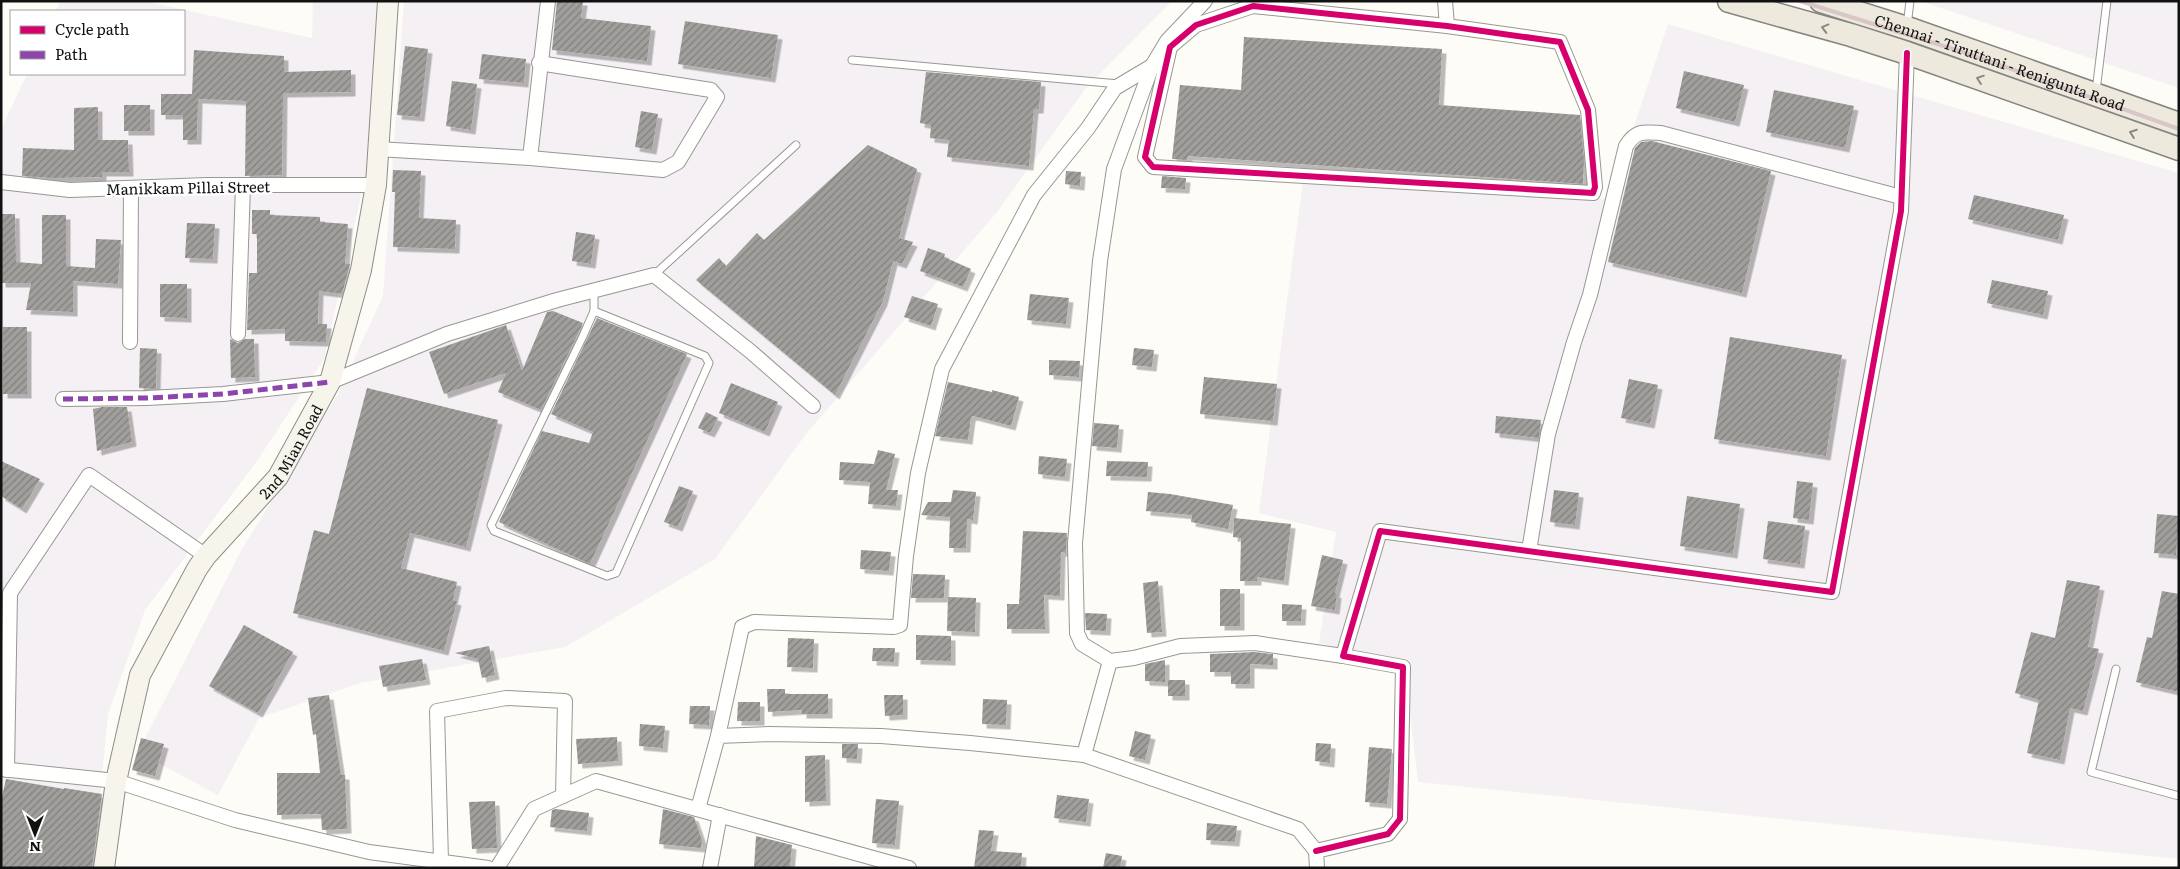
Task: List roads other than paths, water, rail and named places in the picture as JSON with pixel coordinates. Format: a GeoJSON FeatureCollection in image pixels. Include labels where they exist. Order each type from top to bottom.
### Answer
{"type":"FeatureCollection","features":[{"type":"Feature","properties":{"kind":"main road","name":"2nd Mian Road"},"geometry":{"type":"LineString","coordinates":[[104,868],[116,781],[140,675],[206,556],[278,477],[330,382],[361,270],[376,185],[388,1]]}},
{"type":"Feature","properties":{"kind":"main road","name":"Chennai - Tiruttani - Renigunta Road"},"geometry":{"type":"LineString","coordinates":[[1729,1],[1852,35],[1907,53],[2179,149]]}},
{"type":"Feature","properties":{"kind":"main road","name":"Chennai - Tiruttani - Renigunta Road"},"geometry":{"type":"LineString","coordinates":[[1821,1],[1907,28],[2179,124]]}},
{"type":"Feature","properties":{"kind":"main road"},"geometry":{"type":"LineString","coordinates":[[2054,105],[2062,82]]}},
{"type":"Feature","properties":{"kind":"street"},"geometry":{"type":"LineString","coordinates":[[530,158],[548,1]]}},
{"type":"Feature","properties":{"kind":"street"},"geometry":{"type":"LineString","coordinates":[[1205,1],[1167,41],[1152,66],[1114,169],[1100,260],[1075,543],[1077,633],[1082,644],[1110,661],[1134,658],[1180,646],[1255,643],[1403,667],[1400,819],[1388,834],[1316,851]]}},
{"type":"Feature","properties":{"kind":"street"},"geometry":{"type":"LineString","coordinates":[[1445,1],[1447,26]]}},
{"type":"Feature","properties":{"kind":"street"},"geometry":{"type":"LineString","coordinates":[[1254,3],[1447,26],[1560,42],[1588,110],[1595,187],[1593,193],[1153,167],[1145,157],[1170,47],[1196,25],[1254,3]]}},
{"type":"Feature","properties":{"kind":"street"},"geometry":{"type":"LineString","coordinates":[[1343,656],[1380,531],[1832,592],[1900,220],[1907,53]]}},
{"type":"Feature","properties":{"kind":"street"},"geometry":{"type":"LineString","coordinates":[[377,149],[530,158],[663,170],[678,162],[716,97],[711,90],[540,63]]}},
{"type":"Feature","properties":{"kind":"street"},"geometry":{"type":"LineString","coordinates":[[698,809],[718,736],[742,627],[754,622],[894,627],[900,625],[906,556],[918,473],[942,369],[1034,196],[1088,128],[1115,88],[1152,66]]}},
{"type":"Feature","properties":{"kind":"street"},"geometry":{"type":"LineString","coordinates":[[1529,551],[1548,434],[1574,342],[1590,294],[1626,146],[1632,136],[1643,132],[1661,133],[1902,197]]}},
{"type":"Feature","properties":{"kind":"street","name":"Manikkam Pillai Street"},"geometry":{"type":"LineString","coordinates":[[1,182],[70,190],[243,185],[376,185]]}},
{"type":"Feature","properties":{"kind":"street"},"geometry":{"type":"LineString","coordinates":[[238,334],[243,185]]}},
{"type":"Feature","properties":{"kind":"street"},"geometry":{"type":"LineString","coordinates":[[130,342],[131,188]]}},
{"type":"Feature","properties":{"kind":"street"},"geometry":{"type":"LineString","coordinates":[[63,399],[147,398],[223,394],[330,382],[447,334],[654,275],[750,351],[813,406]]}},
{"type":"Feature","properties":{"kind":"street"},"geometry":{"type":"LineString","coordinates":[[206,556],[89,475],[10,593],[4,770],[116,781],[235,820],[369,852],[488,868]]}},
{"type":"Feature","properties":{"kind":"street"},"geometry":{"type":"LineString","coordinates":[[1084,755],[1110,661]]}},
{"type":"Feature","properties":{"kind":"street"},"geometry":{"type":"LineString","coordinates":[[441,861],[437,711],[506,698],[566,701],[563,796]]}},
{"type":"Feature","properties":{"kind":"street"},"geometry":{"type":"LineString","coordinates":[[718,736],[769,734],[881,736],[1084,755],[1298,828],[1316,851],[1317,868]]}},
{"type":"Feature","properties":{"kind":"street"},"geometry":{"type":"LineString","coordinates":[[497,868],[534,809],[596,781],[909,868]]}},
{"type":"Feature","properties":{"kind":"street"},"geometry":{"type":"LineString","coordinates":[[710,868],[720,815]]}},
{"type":"Feature","properties":{"kind":"lane"},"geometry":{"type":"LineString","coordinates":[[1907,28],[1910,1]]}},
{"type":"Feature","properties":{"kind":"lane"},"geometry":{"type":"LineString","coordinates":[[2095,94],[2107,1]]}},
{"type":"Feature","properties":{"kind":"lane"},"geometry":{"type":"LineString","coordinates":[[852,60],[1121,84]]}},
{"type":"Feature","properties":{"kind":"lane"},"geometry":{"type":"LineString","coordinates":[[654,275],[796,145]]}},
{"type":"Feature","properties":{"kind":"lane"},"geometry":{"type":"LineString","coordinates":[[594,291],[594,311],[492,525],[494,531],[607,576],[616,573],[709,363],[705,356],[594,311]]}},
{"type":"Feature","properties":{"kind":"lane"},"geometry":{"type":"LineString","coordinates":[[2116,669],[2091,772],[2179,796]]}},
{"type":"Feature","properties":{"kind":"railway"},"geometry":{"type":"LineString","coordinates":[[1800,1],[1969,54],[2179,129]]}}]}
